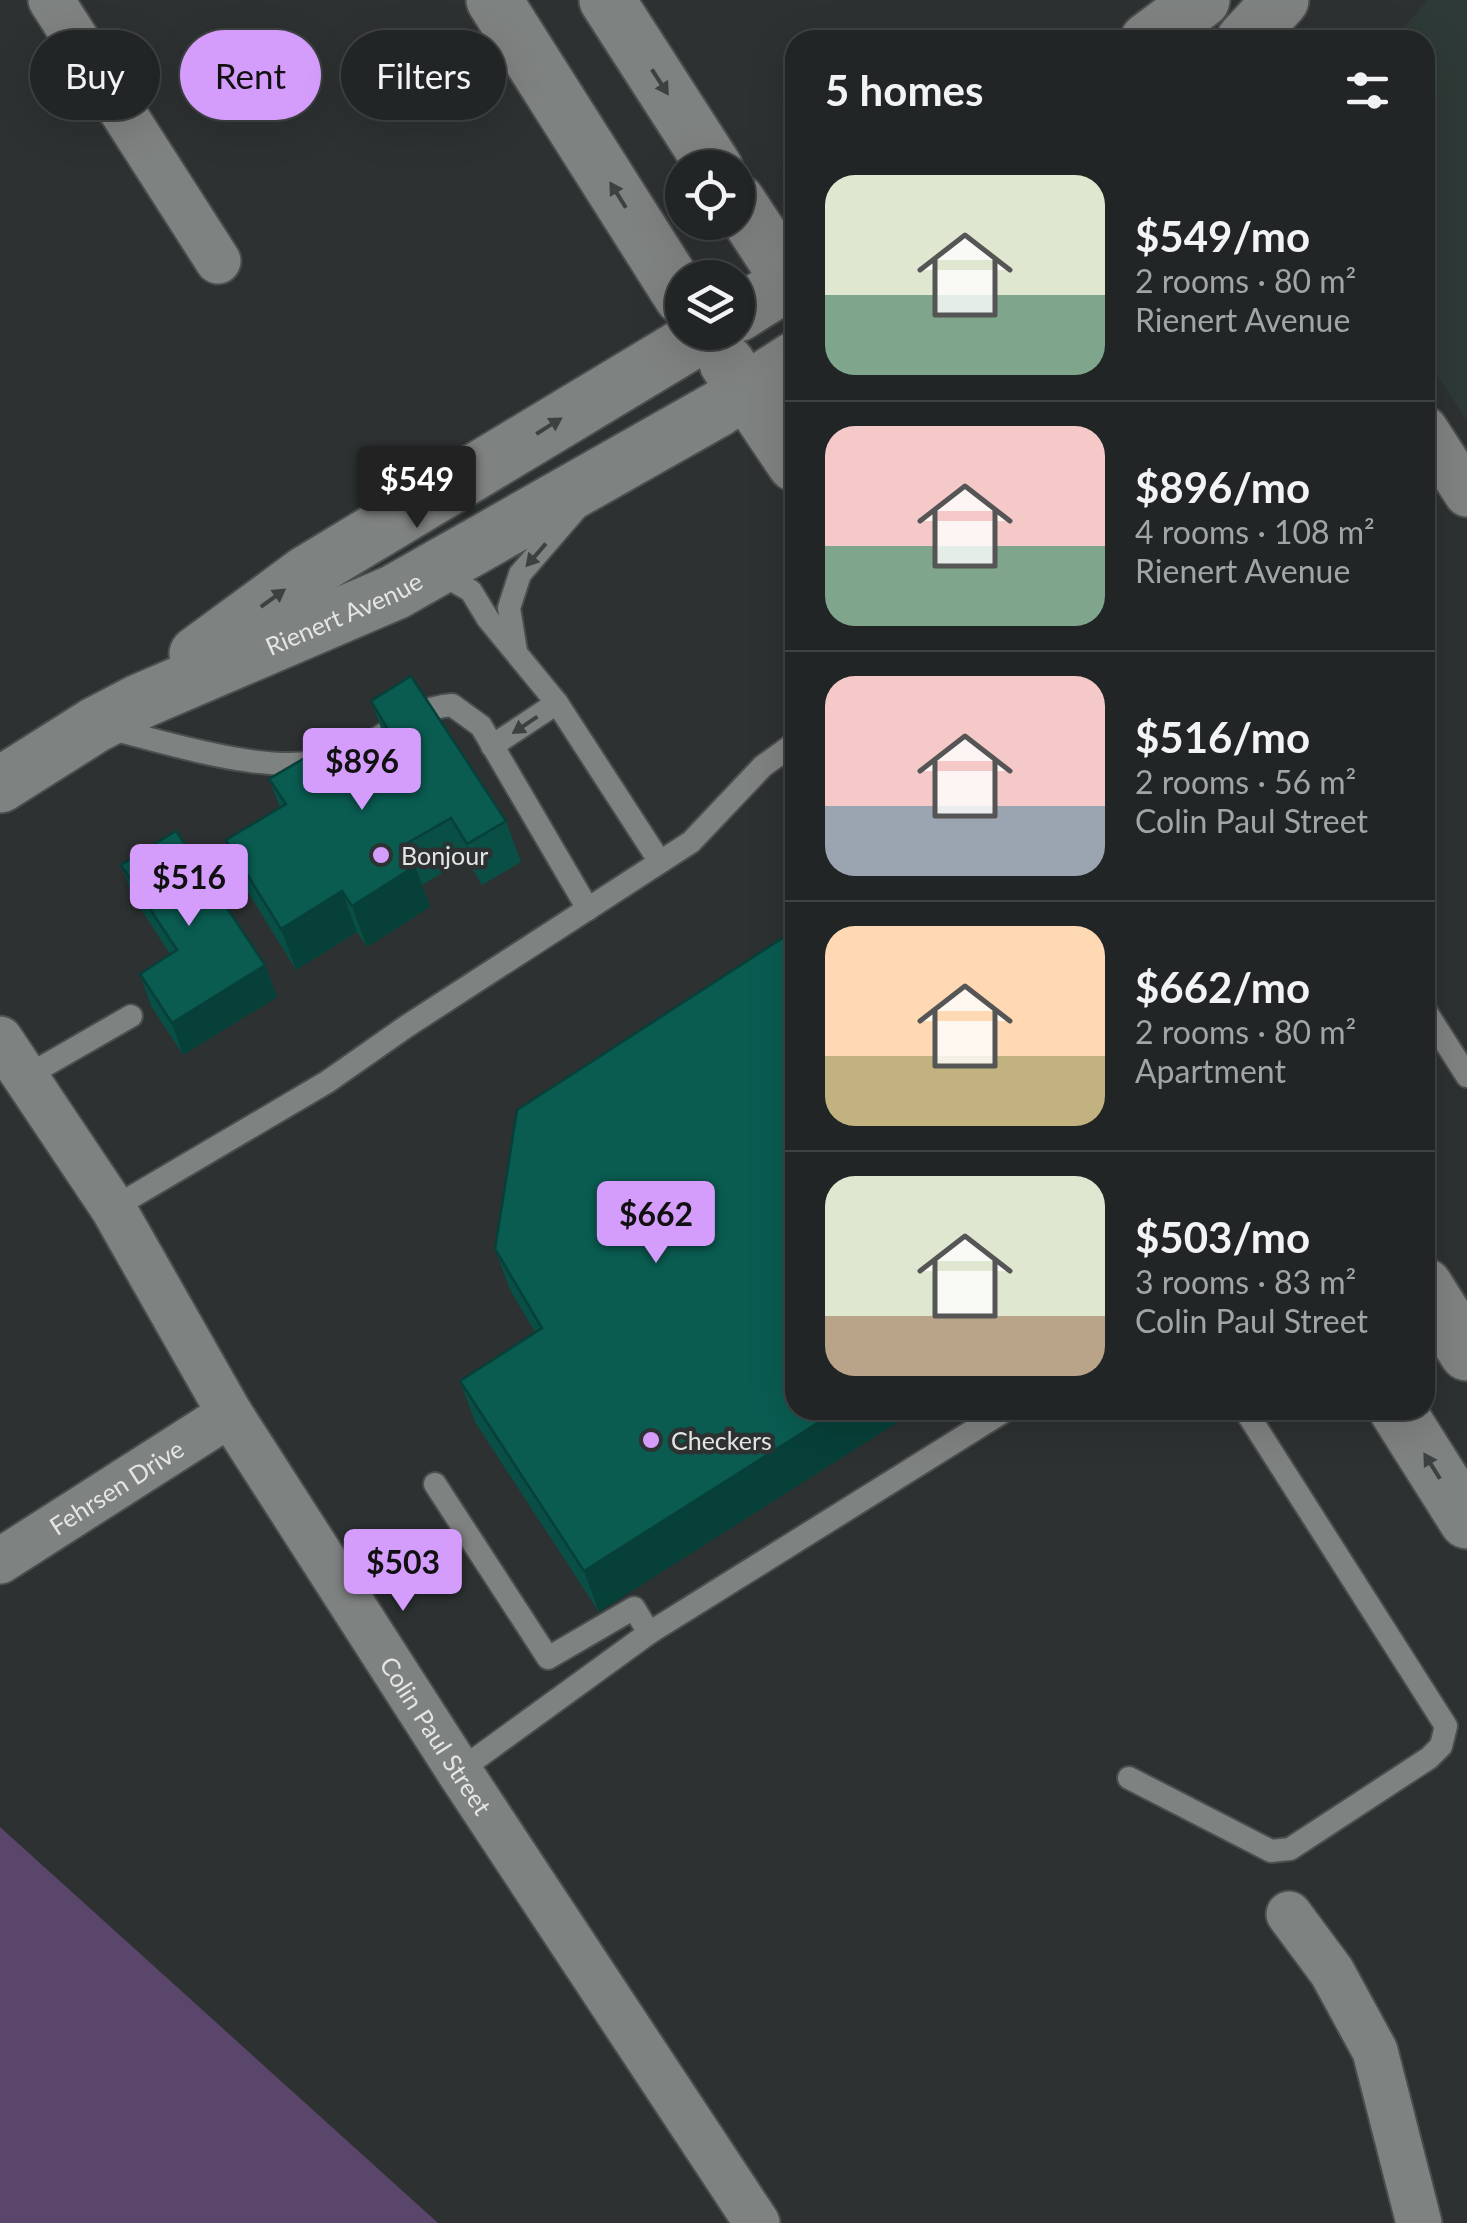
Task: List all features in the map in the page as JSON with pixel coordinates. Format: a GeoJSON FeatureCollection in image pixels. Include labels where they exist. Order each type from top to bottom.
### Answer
{"type":"FeatureCollection","features":[{"type":"Feature","properties":{"kind":"street"},"geometry":{"type":"LineString","coordinates":[[52,0],[218,261]]}},
{"type":"Feature","properties":{"kind":"street"},"geometry":{"type":"LineString","coordinates":[[494,0],[665,269]]}},
{"type":"Feature","properties":{"kind":"street"},"geometry":{"type":"LineString","coordinates":[[607,0],[704,150]]}},
{"type":"Feature","properties":{"kind":"street"},"geometry":{"type":"LineString","coordinates":[[1253,30],[1281,0]]}},
{"type":"Feature","properties":{"kind":"street"},"geometry":{"type":"LineString","coordinates":[[755,227],[785,271]]}},
{"type":"Feature","properties":{"kind":"street"},"geometry":{"type":"LineString","coordinates":[[755,304],[785,288]]}},
{"type":"Feature","properties":{"kind":"street","name":"Rienert Avenue"},"geometry":{"type":"LineString","coordinates":[[0,785],[118,713],[308,573],[678,350]]}},
{"type":"Feature","properties":{"kind":"street"},"geometry":{"type":"LineString","coordinates":[[718,350],[785,449]]}},
{"type":"Feature","properties":{"kind":"street","name":"Rienert Avenue"},"geometry":{"type":"LineString","coordinates":[[118,713],[395,592],[748,392],[785,367]]}},
{"type":"Feature","properties":{"kind":"street"},"geometry":{"type":"LineString","coordinates":[[1435,445],[1467,494]]}},
{"type":"Feature","properties":{"kind":"street","name":"Colin Paul Street"},"geometry":{"type":"LineString","coordinates":[[0,1039],[113,1208],[230,1414],[757,2223]]}},
{"type":"Feature","properties":{"kind":"street"},"geometry":{"type":"LineString","coordinates":[[1435,1302],[1467,1354]]}},
{"type":"Feature","properties":{"kind":"street","name":"Fehrsen Drive"},"geometry":{"type":"LineString","coordinates":[[0,1561],[230,1414]]}},
{"type":"Feature","properties":{"kind":"street"},"geometry":{"type":"LineString","coordinates":[[1403,1420],[1467,1521]]}},
{"type":"Feature","properties":{"kind":"street"},"geometry":{"type":"LineString","coordinates":[[1289,1914],[1332,1972],[1375,2052],[1419,2223]]}},
{"type":"Feature","properties":{"kind":"lane"},"geometry":{"type":"LineString","coordinates":[[516,651],[509,608],[520,574],[563,527],[596,479]]}},
{"type":"Feature","properties":{"kind":"lane"},"geometry":{"type":"LineString","coordinates":[[395,592],[440,581],[461,583],[557,703],[660,862]]}},
{"type":"Feature","properties":{"kind":"lane"},"geometry":{"type":"LineString","coordinates":[[492,746],[557,703]]}},
{"type":"Feature","properties":{"kind":"lane"},"geometry":{"type":"LineString","coordinates":[[118,713],[248,759],[303,763],[348,755],[429,707],[452,704],[481,726],[588,909]]}},
{"type":"Feature","properties":{"kind":"lane"},"geometry":{"type":"LineString","coordinates":[[113,1208],[327,1082],[691,842],[763,766],[785,750]]}},
{"type":"Feature","properties":{"kind":"lane"},"geometry":{"type":"LineString","coordinates":[[25,1077],[130,1016]]}},
{"type":"Feature","properties":{"kind":"lane"},"geometry":{"type":"LineString","coordinates":[[1435,1026],[1467,1076]]}},
{"type":"Feature","properties":{"kind":"lane"},"geometry":{"type":"LineString","coordinates":[[459,1771],[649,1634],[990,1420]]}},
{"type":"Feature","properties":{"kind":"lane"},"geometry":{"type":"LineString","coordinates":[[1129,1778],[1270,1851],[1290,1848],[1429,1758],[1445,1737],[1446,1726],[1250,1420]]}},
{"type":"Feature","properties":{"kind":"lane"},"geometry":{"type":"LineString","coordinates":[[435,1484],[548,1658],[634,1608],[649,1634]]}},
{"type":"Feature","properties":{"kind":"shaded area"},"geometry":{"type":"Polygon","coordinates":[[[1428,0],[1467,0],[1467,421],[1435,372],[1435,30],[1401,30],[1428,0]]]}},
{"type":"Feature","properties":{"kind":"shaded area"},"geometry":{"type":"Polygon","coordinates":[[[0,1827],[438,2223],[0,2223],[0,1827]]]}},
{"type":"Feature","properties":{"kind":"building"},"geometry":{"type":"Polygon","coordinates":[[[411,676],[506,821],[467,844],[451,818],[404,845],[415,866],[352,906],[342,891],[281,929],[226,840],[286,804],[269,779],[337,739],[360,779],[402,753],[371,701],[411,676]]]}},
{"type":"Feature","properties":{"kind":"building"},"geometry":{"type":"Polygon","coordinates":[[[176,831],[265,965],[172,1023],[140,974],[177,950],[121,865],[176,831]]]}},
{"type":"Feature","properties":{"kind":"building"},"geometry":{"type":"Polygon","coordinates":[[[785,936],[785,1420],[822,1420],[584,1571],[460,1381],[542,1328],[495,1249],[517,1110],[785,936]]]}},
{"type":"Feature","properties":{"kind":"place","name":"Bonjour"},"geometry":{"type":"Point","coordinates":[381,855]}},
{"type":"Feature","properties":{"kind":"place","name":"Checkers"},"geometry":{"type":"Point","coordinates":[651,1440]}}]}
